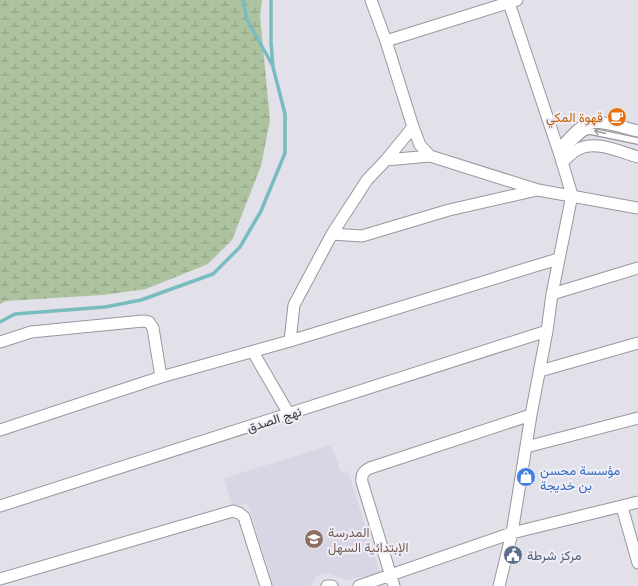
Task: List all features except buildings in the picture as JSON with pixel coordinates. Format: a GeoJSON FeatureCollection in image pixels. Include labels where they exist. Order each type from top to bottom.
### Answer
{"type":"FeatureCollection","features":[{"type":"Feature","properties":{"kind":"street"},"geometry":{"type":"LineString","coordinates":[[371,0],[386,41],[413,127],[420,145],[430,156]]}},
{"type":"Feature","properties":{"kind":"street"},"geometry":{"type":"LineString","coordinates":[[386,41],[513,2],[572,195],[558,259],[512,533],[499,586]]}},
{"type":"Feature","properties":{"kind":"street"},"geometry":{"type":"LineString","coordinates":[[560,156],[583,126],[590,122],[598,122],[638,131]]}},
{"type":"Feature","properties":{"kind":"street"},"geometry":{"type":"LineString","coordinates":[[290,341],[294,305],[332,234],[368,180],[413,127]]}},
{"type":"Feature","properties":{"kind":"street"},"geometry":{"type":"LineString","coordinates":[[560,156],[594,145],[638,157]]}},
{"type":"Feature","properties":{"kind":"street"},"geometry":{"type":"LineString","coordinates":[[386,160],[430,156],[538,190],[638,208]]}},
{"type":"Feature","properties":{"kind":"street"},"geometry":{"type":"LineString","coordinates":[[332,234],[362,236],[449,210],[538,190]]}},
{"type":"Feature","properties":{"kind":"street"},"geometry":{"type":"LineString","coordinates":[[0,430],[161,377],[253,352],[558,259]]}},
{"type":"Feature","properties":{"kind":"street"},"geometry":{"type":"LineString","coordinates":[[552,294],[638,268]]}},
{"type":"Feature","properties":{"kind":"street"},"geometry":{"type":"LineString","coordinates":[[0,342],[31,332],[143,321],[149,322],[154,328],[161,377]]}},
{"type":"Feature","properties":{"kind":"street","name":"نهج الصدق"},"geometry":{"type":"LineString","coordinates":[[0,506],[547,331]]}},
{"type":"Feature","properties":{"kind":"street"},"geometry":{"type":"LineString","coordinates":[[540,370],[638,343]]}},
{"type":"Feature","properties":{"kind":"street"},"geometry":{"type":"LineString","coordinates":[[253,352],[289,414]]}},
{"type":"Feature","properties":{"kind":"street"},"geometry":{"type":"LineString","coordinates":[[394,586],[361,478],[366,470],[531,415]]}},
{"type":"Feature","properties":{"kind":"street"},"geometry":{"type":"LineString","coordinates":[[526,447],[638,418]]}},
{"type":"Feature","properties":{"kind":"street"},"geometry":{"type":"LineString","coordinates":[[359,586],[512,533],[638,502]]}},
{"type":"Feature","properties":{"kind":"street"},"geometry":{"type":"LineString","coordinates":[[622,507],[638,563]]}},
{"type":"Feature","properties":{"kind":"street"},"geometry":{"type":"LineString","coordinates":[[0,579],[233,511],[244,517],[266,586]]}},
{"type":"Feature","properties":{"kind":"lane"},"geometry":{"type":"LineString","coordinates":[[560,156],[584,133],[590,130],[638,141]]}},
{"type":"Feature","properties":{"kind":"shaded area","name":"المدرسة الإبتدائية السهل"},"geometry":{"type":"Polygon","coordinates":[[[331,445],[341,472],[348,471],[380,573],[347,580],[325,573],[317,576],[310,586],[273,586],[248,504],[232,506],[224,478],[331,445]]]}},
{"type":"Feature","properties":{"kind":"green space"},"geometry":{"type":"Polygon","coordinates":[[[0,0],[262,0],[260,16],[270,120],[261,166],[232,240],[208,264],[146,289],[103,295],[6,301],[0,304],[0,0]]]}},
{"type":"Feature","properties":{"kind":"waterway"},"geometry":{"type":"LineString","coordinates":[[243,0],[247,20],[273,66]]}},
{"type":"Feature","properties":{"kind":"waterway"},"geometry":{"type":"LineString","coordinates":[[0,322],[15,314],[105,307],[141,300],[213,274],[240,247],[261,211],[285,153],[285,114],[273,67],[271,43],[271,0]]}},
{"type":"Feature","properties":{"kind":"place","name":"قهوة المكي"},"geometry":{"type":"Point","coordinates":[617,117]}},
{"type":"Feature","properties":{"kind":"place","name":"مؤسسة محسن بن خديجة"},"geometry":{"type":"Point","coordinates":[526,477]}},
{"type":"Feature","properties":{"kind":"place","name":"المدرسة الإبتدائية السهل"},"geometry":{"type":"Point","coordinates":[314,539]}},
{"type":"Feature","properties":{"kind":"place","name":"مركز شرطة"},"geometry":{"type":"Point","coordinates":[513,555]}}]}
